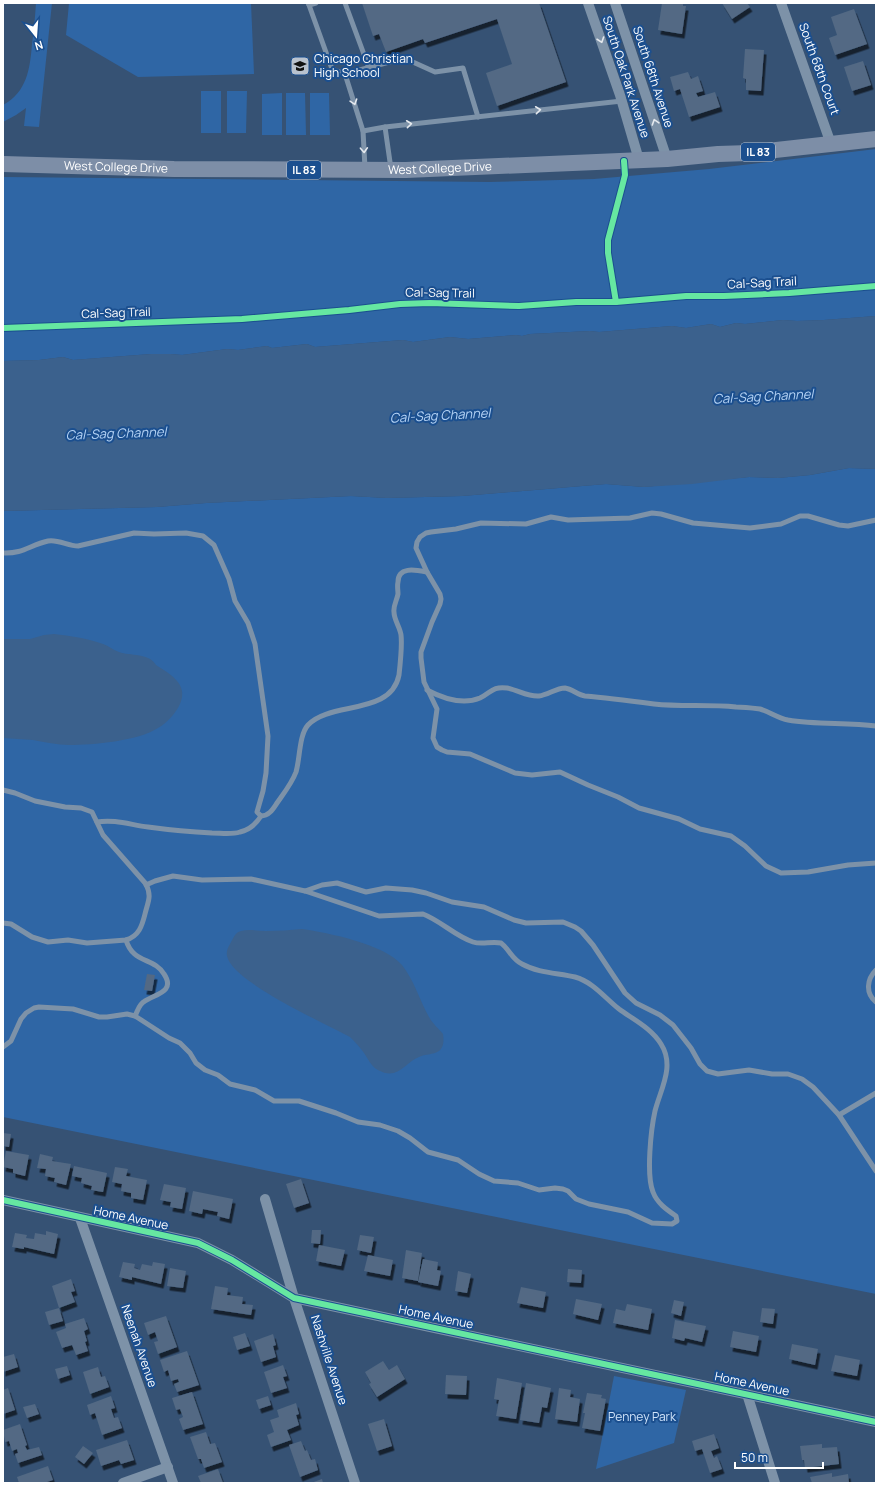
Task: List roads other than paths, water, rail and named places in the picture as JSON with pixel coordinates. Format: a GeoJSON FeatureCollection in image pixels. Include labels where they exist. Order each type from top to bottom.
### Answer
{"type":"FeatureCollection","features":[{"type":"Feature","properties":{"kind":"main road","name":"West College Drive"},"geometry":{"type":"LineString","coordinates":[[3,164],[174,169],[391,170],[667,159],[718,154],[749,153],[876,139]]}},
{"type":"Feature","properties":{"kind":"street","name":"South Oak Park Avenue"},"geometry":{"type":"LineString","coordinates":[[588,3],[622,101],[639,160]]}},
{"type":"Feature","properties":{"kind":"street","name":"South 68th Avenue"},"geometry":{"type":"LineString","coordinates":[[616,3],[667,159]]}},
{"type":"Feature","properties":{"kind":"street","name":"South 68th Court"},"geometry":{"type":"LineString","coordinates":[[781,3],[831,144]]}},
{"type":"Feature","properties":{"kind":"street","name":"Nashville Avenue"},"geometry":{"type":"LineString","coordinates":[[265,1199],[294,1298],[355,1483]]}},
{"type":"Feature","properties":{"kind":"street","name":"Home Avenue"},"geometry":{"type":"LineString","coordinates":[[3,1200],[198,1243],[232,1260],[294,1298],[876,1422]]}},
{"type":"Feature","properties":{"kind":"street","name":"Neenah Avenue"},"geometry":{"type":"LineString","coordinates":[[80,1218],[173,1483]]}},
{"type":"Feature","properties":{"kind":"street"},"geometry":{"type":"LineString","coordinates":[[747,1394],[775,1483]]}},
{"type":"Feature","properties":{"kind":"street"},"geometry":{"type":"LineString","coordinates":[[123,1483],[168,1467]]}},
{"type":"Feature","properties":{"kind":"lane"},"geometry":{"type":"LineString","coordinates":[[316,3],[308,4],[332,69],[345,74],[404,58],[435,72],[463,68],[478,117]]}},
{"type":"Feature","properties":{"kind":"lane"},"geometry":{"type":"LineString","coordinates":[[346,3],[369,68]]}},
{"type":"Feature","properties":{"kind":"lane"},"geometry":{"type":"LineString","coordinates":[[345,74],[363,130],[365,170]]}},
{"type":"Feature","properties":{"kind":"lane"},"geometry":{"type":"LineString","coordinates":[[363,130],[622,101]]}},
{"type":"Feature","properties":{"kind":"lane"},"geometry":{"type":"LineString","coordinates":[[385,127],[391,170]]}},
{"type":"Feature","properties":{"kind":"lane"},"geometry":{"type":"LineString","coordinates":[[876,520],[848,526],[838,526],[808,516],[800,516],[781,524],[750,528],[693,523],[652,513],[630,518],[568,520],[551,517],[526,524],[481,522],[456,529],[426,533],[416,542],[416,548],[436,587],[440,599],[440,604],[421,652],[424,682],[437,709],[433,738],[437,747],[447,752],[470,754],[515,773],[527,775],[560,772],[618,797],[639,808],[679,819],[700,829],[731,836],[745,846],[766,866],[781,873],[808,872],[848,865],[876,863]]}},
{"type":"Feature","properties":{"kind":"lane"},"geometry":{"type":"LineString","coordinates":[[3,553],[23,551],[39,544],[54,541],[71,546],[78,546],[134,533],[154,534],[186,532],[203,536],[214,545],[223,565],[235,601],[248,623],[255,644],[268,736],[266,773],[257,812],[261,816]]}},
{"type":"Feature","properties":{"kind":"lane"},"geometry":{"type":"LineString","coordinates":[[97,822],[113,820],[148,827],[187,832],[230,834],[248,829],[254,825],[261,816],[265,816],[272,811],[291,783],[299,759],[303,732],[307,726],[326,715],[383,698],[394,689],[399,674],[401,636],[394,613],[398,595],[398,577],[411,569],[427,572]]}},
{"type":"Feature","properties":{"kind":"lane"},"geometry":{"type":"LineString","coordinates":[[427,690],[448,698],[465,701],[480,698],[493,689],[509,689],[538,696],[567,688],[577,694],[603,698],[662,704],[759,709],[789,720],[876,726]]}},
{"type":"Feature","properties":{"kind":"lane"},"geometry":{"type":"LineString","coordinates":[[3,790],[16,793],[35,801],[92,812],[103,835],[133,867],[146,885],[150,901],[142,926],[135,936],[126,940],[87,943],[68,940],[48,942],[32,937],[11,924],[3,923]]}},
{"type":"Feature","properties":{"kind":"lane"},"geometry":{"type":"LineString","coordinates":[[3,1047],[11,1041],[21,1019],[26,1013],[34,1008],[73,1009],[99,1017],[127,1014],[135,1016],[180,1043],[190,1053],[196,1063],[205,1070],[218,1075],[230,1084],[255,1090],[274,1101],[299,1101],[358,1122],[380,1125],[398,1130],[428,1152],[458,1160],[479,1174],[494,1181],[518,1183],[539,1190],[555,1188],[564,1189],[576,1198],[589,1204],[628,1212],[652,1223],[672,1224],[677,1221],[676,1216],[659,1203],[651,1186],[652,1139],[655,1111],[664,1085],[667,1063],[666,1056],[661,1043],[647,1028],[621,1010],[586,982],[576,977],[543,971],[523,965],[512,956],[501,943],[481,944],[464,938],[423,914],[379,916],[305,891],[251,879],[202,880],[173,876],[146,885]]}},
{"type":"Feature","properties":{"kind":"lane"},"geometry":{"type":"LineString","coordinates":[[305,891],[329,883],[337,883],[366,892],[386,888],[412,890],[452,902],[484,907],[506,918],[526,923],[563,922],[570,924],[581,931],[587,938],[619,986],[630,998],[644,1008],[660,1015],[673,1025],[691,1048],[700,1064],[707,1071],[718,1074],[749,1070],[794,1075],[802,1079],[813,1087],[839,1115],[876,1171]]}},
{"type":"Feature","properties":{"kind":"lane"},"geometry":{"type":"LineString","coordinates":[[126,940],[136,956],[159,967],[166,975],[167,980],[167,985],[163,993],[144,1001],[135,1016]]}},
{"type":"Feature","properties":{"kind":"lane"},"geometry":{"type":"LineString","coordinates":[[876,970],[872,975],[868,988],[870,994],[876,1002]]}},
{"type":"Feature","properties":{"kind":"lane"},"geometry":{"type":"LineString","coordinates":[[839,1115],[876,1093]]}},
{"type":"Feature","properties":{"kind":"water","name":"Cal-Sag Channel"},"geometry":{"type":"Polygon","coordinates":[[[876,316],[876,469],[849,468],[810,475],[778,478],[749,477],[692,484],[644,487],[606,484],[462,496],[387,498],[351,496],[206,503],[157,507],[3,511],[3,361],[39,360],[63,357],[73,360],[151,354],[182,355],[227,349],[238,350],[267,346],[272,348],[307,344],[315,347],[403,340],[413,342],[450,337],[468,339],[516,335],[522,336],[530,334],[590,331],[599,332],[672,326],[686,328],[711,324],[720,327],[736,323],[745,324],[783,320],[824,320],[876,316]]]}},
{"type":"Feature","properties":{"kind":"water"},"geometry":{"type":"Polygon","coordinates":[[[54,634],[91,640],[119,652],[149,658],[177,680],[180,685],[182,697],[174,714],[168,721],[158,728],[139,736],[115,741],[64,745],[33,740],[3,738],[3,639],[30,639],[54,634]]]}},
{"type":"Feature","properties":{"kind":"water"},"geometry":{"type":"Polygon","coordinates":[[[302,929],[326,933],[370,945],[394,958],[406,971],[429,1017],[443,1034],[444,1039],[442,1048],[434,1053],[419,1057],[396,1072],[385,1073],[376,1069],[372,1065],[361,1049],[350,1037],[302,1013],[262,990],[245,978],[233,966],[227,956],[227,951],[234,936],[239,932],[247,930],[270,931],[302,929]]]}},
{"type":"Feature","properties":{"kind":"place","name":"Chicago Christian High School"},"geometry":{"type":"Point","coordinates":[300,66]}},
{"type":"Feature","properties":{"kind":"park label","name":"Penney Park"},"geometry":{"type":"Point","coordinates":[642,1417]}}]}
